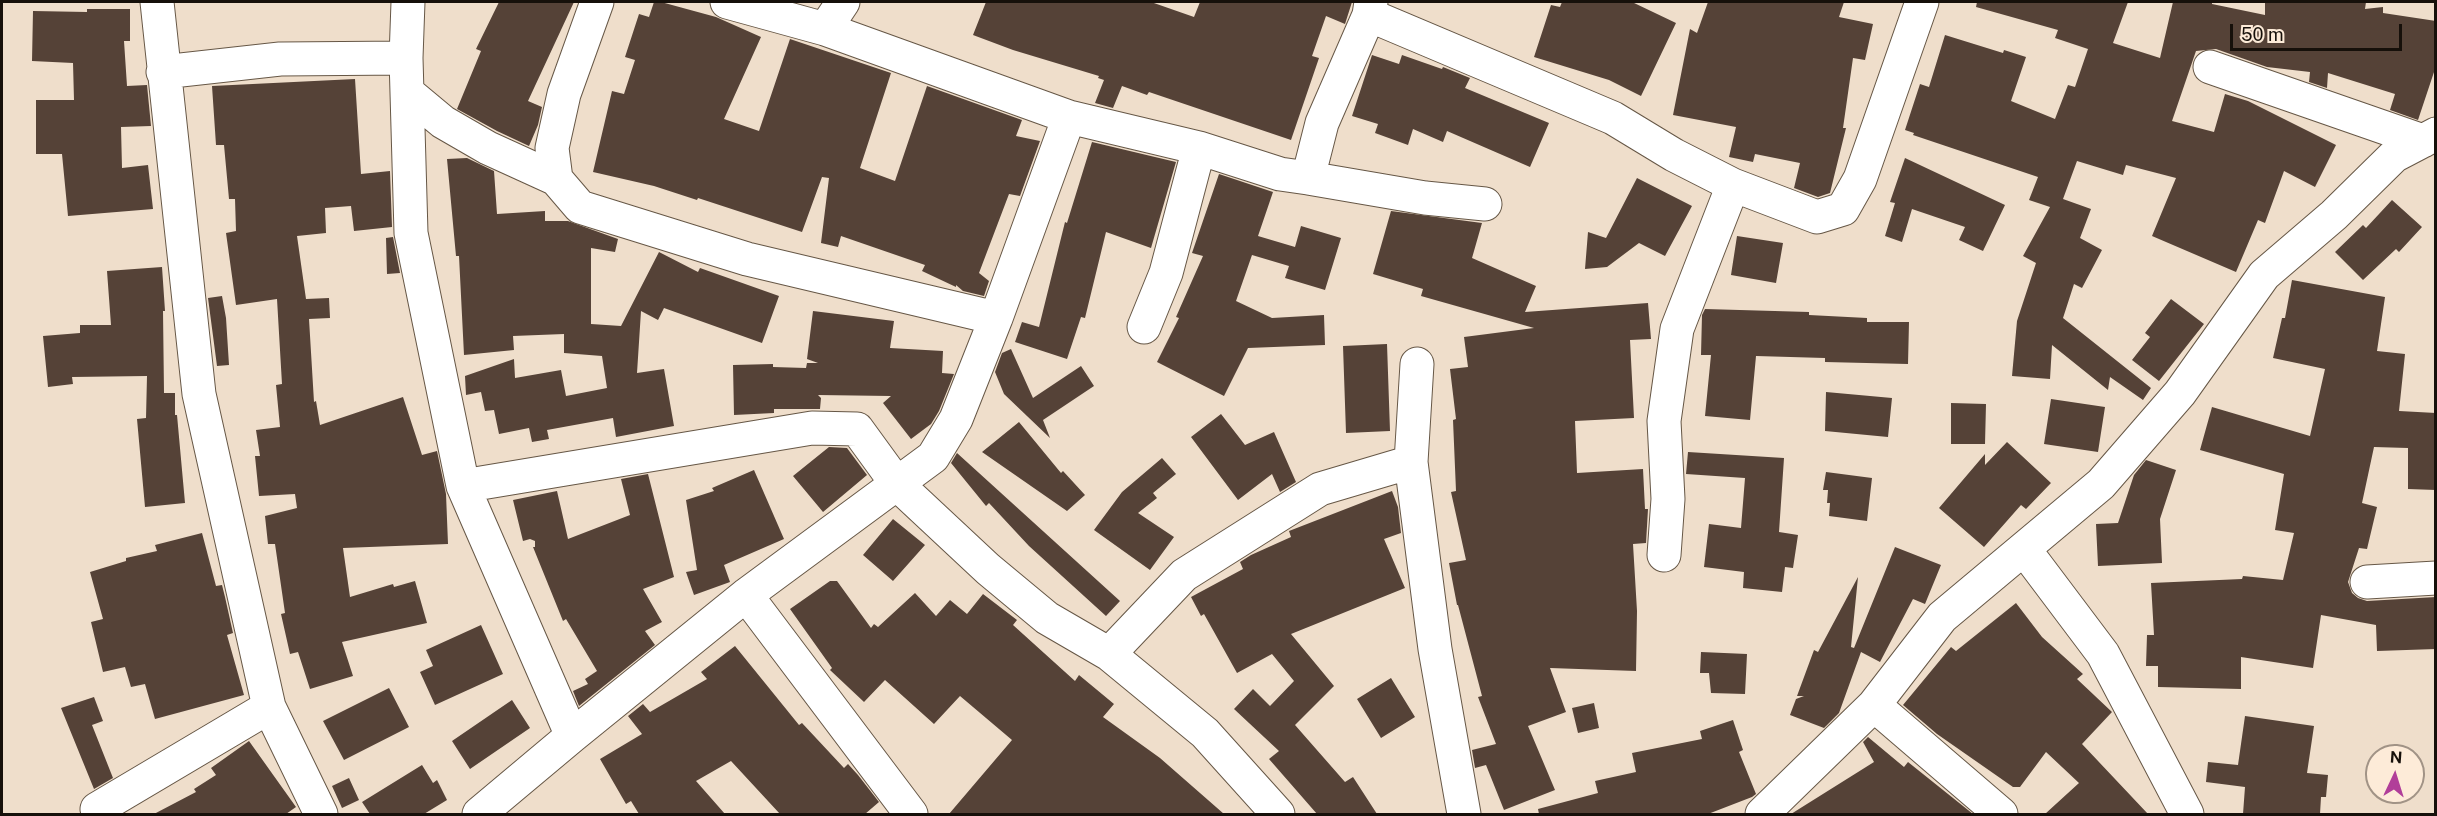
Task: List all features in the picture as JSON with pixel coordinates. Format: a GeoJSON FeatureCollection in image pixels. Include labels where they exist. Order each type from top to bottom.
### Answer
{"type":"FeatureCollection","features":[{"type":"Feature","properties":{"kind":"street"},"geometry":{"type":"LineString","coordinates":[[157,2],[199,394],[269,707],[321,814]]}},
{"type":"Feature","properties":{"kind":"street"},"geometry":{"type":"LineString","coordinates":[[408,2],[406,58],[411,233],[463,486],[572,736]]}},
{"type":"Feature","properties":{"kind":"street"},"geometry":{"type":"LineString","coordinates":[[556,179],[552,148],[564,94],[597,2]]}},
{"type":"Feature","properties":{"kind":"street"},"geometry":{"type":"LineString","coordinates":[[727,2],[825,28],[1069,117],[1198,148],[1280,174],[1425,198],[1485,204]]}},
{"type":"Feature","properties":{"kind":"street"},"geometry":{"type":"LineString","coordinates":[[825,28],[843,2]]}},
{"type":"Feature","properties":{"kind":"street"},"geometry":{"type":"LineString","coordinates":[[1308,178],[1322,123],[1370,8],[1613,118],[1674,156],[1733,185],[1816,217],[1843,208],[1860,179],[1923,2]]}},
{"type":"Feature","properties":{"kind":"street"},"geometry":{"type":"LineString","coordinates":[[163,72],[280,59],[406,58]]}},
{"type":"Feature","properties":{"kind":"street"},"geometry":{"type":"LineString","coordinates":[[2210,67],[2429,137]]}},
{"type":"Feature","properties":{"kind":"street"},"geometry":{"type":"LineString","coordinates":[[407,92],[443,122],[488,148],[556,179],[580,207],[747,259],[996,318]]}},
{"type":"Feature","properties":{"kind":"street"},"geometry":{"type":"LineString","coordinates":[[479,814],[746,595],[933,457],[956,419],[996,318],[1069,117]]}},
{"type":"Feature","properties":{"kind":"street"},"geometry":{"type":"LineString","coordinates":[[1762,814],[1874,705],[1942,617],[2101,484],[2180,393],[2264,275],[2334,215],[2394,156],[2429,137]]}},
{"type":"Feature","properties":{"kind":"street"},"geometry":{"type":"LineString","coordinates":[[1144,327],[1166,273],[1198,148]]}},
{"type":"Feature","properties":{"kind":"street"},"geometry":{"type":"LineString","coordinates":[[1664,555],[1668,499],[1664,421],[1677,329],[1733,185]]}},
{"type":"Feature","properties":{"kind":"street"},"geometry":{"type":"LineString","coordinates":[[1417,364],[1411,462],[1434,649],[1464,814]]}},
{"type":"Feature","properties":{"kind":"street"},"geometry":{"type":"LineString","coordinates":[[463,486],[812,428],[857,429],[897,484],[988,569],[1047,618],[1109,654],[1205,733],[1278,814]]}},
{"type":"Feature","properties":{"kind":"street"},"geometry":{"type":"LineString","coordinates":[[1109,654],[1184,575],[1320,489],[1411,462]]}},
{"type":"Feature","properties":{"kind":"street"},"geometry":{"type":"LineString","coordinates":[[2024,549],[2103,654],[2187,814]]}},
{"type":"Feature","properties":{"kind":"street"},"geometry":{"type":"LineString","coordinates":[[2367,582],[2436,578]]}},
{"type":"Feature","properties":{"kind":"street"},"geometry":{"type":"LineString","coordinates":[[746,595],[911,814]]}},
{"type":"Feature","properties":{"kind":"street"},"geometry":{"type":"LineString","coordinates":[[1874,705],[2001,814]]}},
{"type":"Feature","properties":{"kind":"street"},"geometry":{"type":"LineString","coordinates":[[97,809],[269,707]]}},
{"type":"Feature","properties":{"kind":"building"},"geometry":{"type":"Polygon","coordinates":[[[499,2],[574,2],[528,101],[542,107],[538,125],[529,146],[457,109],[481,51],[476,49],[499,2]]]}},
{"type":"Feature","properties":{"kind":"building"},"geometry":{"type":"Polygon","coordinates":[[[654,2],[716,17],[761,37],[724,119],[759,131],[790,39],[891,73],[860,168],[895,181],[927,86],[1022,120],[1016,136],[1040,141],[1020,196],[1009,194],[979,273],[989,281],[984,296],[963,291],[956,285],[956,287],[922,271],[925,265],[841,236],[838,247],[821,243],[829,178],[822,177],[802,232],[698,198],[697,200],[654,186],[593,172],[612,91],[624,94],[635,60],[625,57],[639,14],[649,17],[654,2]]]}},
{"type":"Feature","properties":{"kind":"building"},"geometry":{"type":"Polygon","coordinates":[[[986,2],[1151,2],[1194,17],[1200,2],[1352,2],[1345,24],[1326,16],[1312,56],[1319,58],[1291,140],[1149,92],[1147,95],[1122,86],[1113,108],[1095,103],[1104,80],[1098,78],[1099,76],[1013,50],[973,35],[986,2]]]}},
{"type":"Feature","properties":{"kind":"building"},"geometry":{"type":"Polygon","coordinates":[[[1562,2],[1632,2],[1676,23],[1641,96],[1609,80],[1534,57],[1551,5],[1560,7],[1562,2]]]}},
{"type":"Feature","properties":{"kind":"building"},"geometry":{"type":"Polygon","coordinates":[[[1708,2],[1844,2],[1839,17],[1873,24],[1865,60],[1853,58],[1843,128],[1846,128],[1830,193],[1818,197],[1794,188],[1800,163],[1755,154],[1753,162],[1729,157],[1736,127],[1673,115],[1690,29],[1697,33],[1708,2]]]}},
{"type":"Feature","properties":{"kind":"building"},"geometry":{"type":"Polygon","coordinates":[[[1977,2],[2128,2],[2113,43],[2160,58],[2173,2],[2212,2],[2212,4],[2265,15],[2265,2],[2366,2],[2365,9],[2383,7],[2383,13],[2436,21],[2436,66],[2418,120],[2390,110],[2395,94],[2328,73],[2327,88],[2309,82],[2310,72],[2267,67],[2216,49],[2196,51],[2172,121],[2214,132],[2225,94],[2248,101],[2336,145],[2315,187],[2284,171],[2265,223],[2258,220],[2236,272],[2152,236],[2176,178],[2126,165],[2123,175],[2077,161],[2063,199],[2091,209],[2080,238],[2102,250],[2082,288],[2074,284],[2063,318],[2151,388],[2143,400],[2110,377],[2108,390],[2052,345],[2050,379],[2012,376],[2017,321],[2036,263],[2023,256],[2050,207],[2029,200],[2038,177],[1913,135],[1914,133],[1905,130],[1920,84],[1929,87],[1945,35],[2003,53],[2004,50],[2026,57],[2011,101],[2055,119],[2068,85],[2075,87],[2088,49],[2055,38],[2058,30],[1976,7],[1977,2]]]}},
{"type":"Feature","properties":{"kind":"building"},"geometry":{"type":"Polygon","coordinates":[[[87,9],[130,9],[130,41],[124,41],[127,86],[147,85],[151,126],[121,127],[122,168],[148,165],[153,209],[68,216],[62,154],[36,154],[36,100],[74,100],[73,63],[32,61],[33,11],[87,12],[87,9]]]}},
{"type":"Feature","properties":{"kind":"building"},"geometry":{"type":"Polygon","coordinates":[[[1372,55],[1399,64],[1402,55],[1442,69],[1443,67],[1470,78],[1465,88],[1549,123],[1530,167],[1447,131],[1443,142],[1413,129],[1408,145],[1375,133],[1378,124],[1352,116],[1372,55]]]}},
{"type":"Feature","properties":{"kind":"building"},"geometry":{"type":"Polygon","coordinates":[[[355,79],[361,174],[390,171],[392,227],[354,231],[351,206],[325,208],[326,233],[297,236],[306,299],[329,298],[330,318],[309,319],[314,402],[316,401],[320,425],[403,397],[422,455],[437,451],[446,494],[448,544],[343,548],[350,597],[393,584],[394,587],[415,581],[427,623],[342,642],[353,676],[310,689],[298,652],[290,654],[281,614],[285,613],[275,544],[268,544],[265,516],[297,508],[295,494],[259,496],[255,456],[260,456],[256,430],[280,427],[276,385],[282,384],[277,299],[236,305],[226,233],[236,231],[235,199],[229,199],[224,145],[216,145],[212,86],[355,79]]]}},
{"type":"Feature","properties":{"kind":"building"},"geometry":{"type":"Polygon","coordinates":[[[1092,142],[1176,162],[1151,248],[1106,232],[1085,318],[1081,317],[1067,359],[1015,342],[1022,322],[1039,327],[1065,222],[1067,223],[1092,142]]]}},
{"type":"Feature","properties":{"kind":"building"},"geometry":{"type":"Polygon","coordinates":[[[467,158],[494,171],[497,214],[545,211],[545,221],[568,221],[618,239],[615,252],[591,248],[591,324],[621,326],[659,252],[698,272],[700,268],[779,296],[762,343],[664,308],[658,320],[641,311],[637,373],[664,369],[674,426],[616,437],[613,418],[547,430],[549,439],[532,442],[529,428],[499,434],[494,410],[485,411],[481,392],[466,395],[465,376],[514,359],[515,378],[561,370],[566,396],[607,388],[602,356],[564,353],[564,334],[513,336],[514,350],[464,355],[459,256],[456,256],[447,159],[467,158]]]}},
{"type":"Feature","properties":{"kind":"building"},"geometry":{"type":"Polygon","coordinates":[[[1905,158],[2005,205],[1983,251],[1959,240],[1965,227],[1912,209],[1902,242],[1885,236],[1895,203],[1890,202],[1905,158]]]}},
{"type":"Feature","properties":{"kind":"building"},"geometry":{"type":"Polygon","coordinates":[[[1219,174],[1273,192],[1258,236],[1295,247],[1301,226],[1341,238],[1325,290],[1285,278],[1289,266],[1252,255],[1236,301],[1272,318],[1324,315],[1325,345],[1248,348],[1224,396],[1157,362],[1179,318],[1176,317],[1203,256],[1192,253],[1219,174]]]}},
{"type":"Feature","properties":{"kind":"building"},"geometry":{"type":"Polygon","coordinates":[[[1637,178],[1692,206],[1665,256],[1639,243],[1607,267],[1585,269],[1588,232],[1606,238],[1637,178]]]}},
{"type":"Feature","properties":{"kind":"building"},"geometry":{"type":"Polygon","coordinates":[[[2392,200],[2422,227],[2399,252],[2396,249],[2363,280],[2335,252],[2363,225],[2366,228],[2392,200]]]}},
{"type":"Feature","properties":{"kind":"building"},"geometry":{"type":"Polygon","coordinates":[[[1391,211],[1482,223],[1472,258],[1536,286],[1525,312],[1648,303],[1651,339],[1630,340],[1634,418],[1575,421],[1577,473],[1643,469],[1645,509],[1648,509],[1646,543],[1633,544],[1637,611],[1636,671],[1550,668],[1566,712],[1528,726],[1555,790],[1504,810],[1486,765],[1475,768],[1472,750],[1496,744],[1478,697],[1482,696],[1457,605],[1449,563],[1466,560],[1451,492],[1456,491],[1453,420],[1456,419],[1450,369],[1468,367],[1464,337],[1534,328],[1421,296],[1423,289],[1373,274],[1391,211]]]}},
{"type":"Feature","properties":{"kind":"building"},"geometry":{"type":"Polygon","coordinates":[[[1737,236],[1783,243],[1776,283],[1731,275],[1737,236]]]}},
{"type":"Feature","properties":{"kind":"building"},"geometry":{"type":"Polygon","coordinates":[[[393,237],[400,273],[387,274],[386,238],[393,237]]]}},
{"type":"Feature","properties":{"kind":"building"},"geometry":{"type":"Polygon","coordinates":[[[162,267],[165,311],[163,311],[164,393],[175,393],[175,415],[177,415],[185,503],[145,507],[137,419],[146,418],[147,376],[72,377],[73,384],[48,387],[43,336],[80,333],[80,325],[111,325],[107,271],[162,267]]]}},
{"type":"Feature","properties":{"kind":"building"},"geometry":{"type":"Polygon","coordinates":[[[2292,280],[2385,297],[2377,351],[2405,354],[2399,411],[2436,413],[2436,490],[2408,489],[2408,448],[2374,447],[2362,503],[2377,507],[2367,549],[2359,548],[2348,582],[2352,593],[2367,601],[2436,597],[2436,649],[2377,651],[2376,625],[2321,615],[2313,668],[2241,657],[2241,689],[2158,687],[2158,666],[2146,666],[2147,635],[2154,635],[2151,583],[2242,579],[2243,576],[2283,580],[2294,533],[2275,530],[2284,474],[2200,450],[2212,407],[2310,436],[2325,369],[2273,358],[2282,318],[2285,318],[2292,280]]]}},
{"type":"Feature","properties":{"kind":"building"},"geometry":{"type":"Polygon","coordinates":[[[222,296],[229,365],[217,366],[208,298],[222,296]]]}},
{"type":"Feature","properties":{"kind":"building"},"geometry":{"type":"Polygon","coordinates":[[[2171,299],[2204,324],[2159,381],[2132,360],[2150,337],[2145,333],[2171,299]]]}},
{"type":"Feature","properties":{"kind":"building"},"geometry":{"type":"Polygon","coordinates":[[[1705,309],[1809,312],[1809,315],[1867,318],[1867,322],[1909,322],[1908,364],[1825,362],[1825,358],[1756,356],[1750,420],[1705,416],[1711,355],[1701,355],[1702,315],[1705,309]]]}},
{"type":"Feature","properties":{"kind":"building"},"geometry":{"type":"Polygon","coordinates":[[[813,311],[894,321],[890,348],[943,351],[942,373],[954,374],[939,411],[931,424],[911,439],[883,403],[891,396],[818,395],[821,398],[820,409],[774,409],[774,413],[734,415],[733,365],[773,364],[773,367],[806,368],[807,363],[818,363],[807,359],[813,311]]]}},
{"type":"Feature","properties":{"kind":"building"},"geometry":{"type":"Polygon","coordinates":[[[1387,344],[1390,431],[1346,433],[1343,346],[1387,344]]]}},
{"type":"Feature","properties":{"kind":"building"},"geometry":{"type":"Polygon","coordinates":[[[1011,349],[1033,398],[1081,366],[1094,386],[1043,420],[1050,438],[1004,394],[995,372],[1002,353],[1011,349]]]}},
{"type":"Feature","properties":{"kind":"building"},"geometry":{"type":"Polygon","coordinates":[[[1826,392],[1892,398],[1888,437],[1825,431],[1826,392]]]}},
{"type":"Feature","properties":{"kind":"building"},"geometry":{"type":"Polygon","coordinates":[[[2051,399],[2105,407],[2098,452],[2044,444],[2051,399]]]}},
{"type":"Feature","properties":{"kind":"building"},"geometry":{"type":"Polygon","coordinates":[[[1951,403],[1986,404],[1985,444],[1951,444],[1951,403]]]}},
{"type":"Feature","properties":{"kind":"building"},"geometry":{"type":"Polygon","coordinates":[[[1221,414],[1245,445],[1274,432],[1296,482],[1280,492],[1272,474],[1238,500],[1191,437],[1221,414]]]}},
{"type":"Feature","properties":{"kind":"building"},"geometry":{"type":"Polygon","coordinates":[[[1019,422],[1061,473],[1063,471],[1085,495],[1067,511],[982,452],[1019,422]]]}},
{"type":"Feature","properties":{"kind":"building"},"geometry":{"type":"Polygon","coordinates":[[[2007,442],[2051,483],[2026,509],[2021,505],[1984,547],[1939,508],[1985,454],[1985,465],[2007,442]]]}},
{"type":"Feature","properties":{"kind":"building"},"geometry":{"type":"Polygon","coordinates":[[[829,447],[847,448],[867,475],[823,512],[793,476],[829,447]]]}},
{"type":"Feature","properties":{"kind":"building"},"geometry":{"type":"Polygon","coordinates":[[[1688,452],[1784,458],[1779,532],[1798,535],[1793,568],[1785,567],[1782,592],[1743,588],[1744,572],[1704,567],[1709,524],[1741,528],[1745,478],[1686,474],[1688,452]]]}},
{"type":"Feature","properties":{"kind":"building"},"geometry":{"type":"Polygon","coordinates":[[[957,453],[1120,601],[1106,616],[1029,546],[989,503],[986,506],[951,463],[957,453]]]}},
{"type":"Feature","properties":{"kind":"building"},"geometry":{"type":"Polygon","coordinates":[[[1162,458],[1176,474],[1153,493],[1157,498],[1138,513],[1174,537],[1150,570],[1094,530],[1122,492],[1162,458]]]}},
{"type":"Feature","properties":{"kind":"building"},"geometry":{"type":"Polygon","coordinates":[[[2146,460],[2176,470],[2160,519],[2162,563],[2098,566],[2096,524],[2118,523],[2134,475],[2146,460]]]}},
{"type":"Feature","properties":{"kind":"building"},"geometry":{"type":"Polygon","coordinates":[[[754,470],[784,539],[724,565],[730,582],[694,595],[686,572],[697,570],[686,500],[714,491],[712,488],[754,470]]]}},
{"type":"Feature","properties":{"kind":"building"},"geometry":{"type":"Polygon","coordinates":[[[1826,472],[1872,478],[1867,521],[1829,516],[1828,490],[1823,490],[1826,472]]]}},
{"type":"Feature","properties":{"kind":"building"},"geometry":{"type":"Polygon","coordinates":[[[648,474],[674,577],[643,589],[662,622],[645,631],[655,645],[579,706],[573,691],[588,684],[585,679],[597,671],[566,619],[563,621],[533,547],[535,547],[535,541],[530,539],[523,541],[513,500],[557,491],[568,539],[630,515],[621,479],[648,474]]]}},
{"type":"Feature","properties":{"kind":"building"},"geometry":{"type":"Polygon","coordinates":[[[1392,491],[1398,507],[1401,533],[1384,539],[1405,588],[1291,634],[1334,686],[1295,725],[1345,782],[1353,777],[1377,814],[1317,814],[1269,759],[1279,751],[1234,709],[1253,689],[1270,706],[1294,681],[1272,654],[1237,673],[1204,614],[1201,616],[1191,597],[1243,569],[1240,562],[1251,555],[1291,537],[1289,531],[1392,491]]]}},
{"type":"Feature","properties":{"kind":"building"},"geometry":{"type":"Polygon","coordinates":[[[893,519],[925,545],[893,581],[863,555],[893,519]]]}},
{"type":"Feature","properties":{"kind":"building"},"geometry":{"type":"Polygon","coordinates":[[[202,533],[216,586],[222,585],[233,633],[227,635],[244,695],[155,719],[145,684],[131,687],[125,667],[103,672],[91,622],[103,619],[90,572],[126,561],[126,558],[157,551],[155,545],[202,533]]]}},
{"type":"Feature","properties":{"kind":"building"},"geometry":{"type":"Polygon","coordinates":[[[1895,547],[1941,565],[1925,604],[1913,599],[1880,662],[1861,652],[1839,713],[1824,728],[1790,715],[1796,699],[1804,696],[1797,696],[1814,650],[1818,652],[1858,577],[1851,647],[1854,648],[1895,547]]]}},
{"type":"Feature","properties":{"kind":"building"},"geometry":{"type":"Polygon","coordinates":[[[830,581],[837,581],[871,628],[874,624],[878,627],[915,593],[936,616],[950,600],[967,614],[983,594],[1017,620],[1013,625],[1075,681],[1079,675],[1114,704],[1103,717],[1160,758],[1224,814],[949,814],[1012,740],[960,696],[934,724],[885,680],[864,702],[830,670],[832,668],[790,609],[830,581]]]}},
{"type":"Feature","properties":{"kind":"building"},"geometry":{"type":"Polygon","coordinates":[[[2016,603],[2042,637],[2083,674],[2077,679],[2112,712],[2082,744],[2148,814],[2045,814],[2079,783],[2046,752],[2020,787],[2013,787],[1937,734],[1903,705],[1951,647],[1956,651],[2016,603]]]}},
{"type":"Feature","properties":{"kind":"building"},"geometry":{"type":"Polygon","coordinates":[[[481,625],[503,674],[435,705],[420,672],[433,666],[426,650],[481,625]]]}},
{"type":"Feature","properties":{"kind":"building"},"geometry":{"type":"Polygon","coordinates":[[[735,646],[799,725],[802,723],[844,768],[848,764],[879,802],[865,814],[780,814],[731,761],[696,781],[725,814],[639,814],[631,801],[626,804],[600,759],[642,734],[628,716],[643,704],[650,712],[707,679],[701,672],[735,646]]]}},
{"type":"Feature","properties":{"kind":"building"},"geometry":{"type":"Polygon","coordinates":[[[1701,652],[1747,654],[1745,694],[1711,693],[1709,673],[1700,673],[1701,652]]]}},
{"type":"Feature","properties":{"kind":"building"},"geometry":{"type":"Polygon","coordinates":[[[1391,678],[1415,717],[1381,738],[1357,699],[1391,678]]]}},
{"type":"Feature","properties":{"kind":"building"},"geometry":{"type":"Polygon","coordinates":[[[389,688],[409,727],[344,760],[323,721],[389,688]]]}},
{"type":"Feature","properties":{"kind":"building"},"geometry":{"type":"Polygon","coordinates":[[[94,697],[103,721],[92,725],[113,778],[94,789],[61,708],[94,697]]]}},
{"type":"Feature","properties":{"kind":"building"},"geometry":{"type":"Polygon","coordinates":[[[512,700],[530,728],[470,769],[452,741],[512,700]]]}},
{"type":"Feature","properties":{"kind":"building"},"geometry":{"type":"Polygon","coordinates":[[[1594,703],[1599,728],[1578,733],[1572,708],[1594,703]]]}},
{"type":"Feature","properties":{"kind":"building"},"geometry":{"type":"Polygon","coordinates":[[[2245,716],[2314,726],[2307,773],[2328,775],[2326,797],[2321,797],[2320,814],[2243,814],[2245,787],[2206,782],[2208,762],[2238,765],[2245,716]]]}},
{"type":"Feature","properties":{"kind":"building"},"geometry":{"type":"Polygon","coordinates":[[[1733,720],[1743,750],[1739,752],[1756,794],[1752,797],[1708,814],[1539,814],[1538,809],[1598,793],[1595,781],[1636,772],[1632,753],[1702,739],[1700,731],[1733,720]]]}},
{"type":"Feature","properties":{"kind":"building"},"geometry":{"type":"Polygon","coordinates":[[[1868,737],[1904,767],[1908,762],[1973,814],[1791,814],[1874,762],[1863,742],[1868,737]]]}},
{"type":"Feature","properties":{"kind":"building"},"geometry":{"type":"Polygon","coordinates":[[[249,741],[296,807],[286,814],[154,814],[196,792],[194,789],[216,775],[211,768],[249,741]]]}},
{"type":"Feature","properties":{"kind":"building"},"geometry":{"type":"Polygon","coordinates":[[[422,765],[433,783],[437,780],[447,800],[424,814],[370,814],[362,802],[422,765]]]}},
{"type":"Feature","properties":{"kind":"building"},"geometry":{"type":"Polygon","coordinates":[[[349,778],[359,800],[342,808],[332,786],[349,778]]]}}]}
